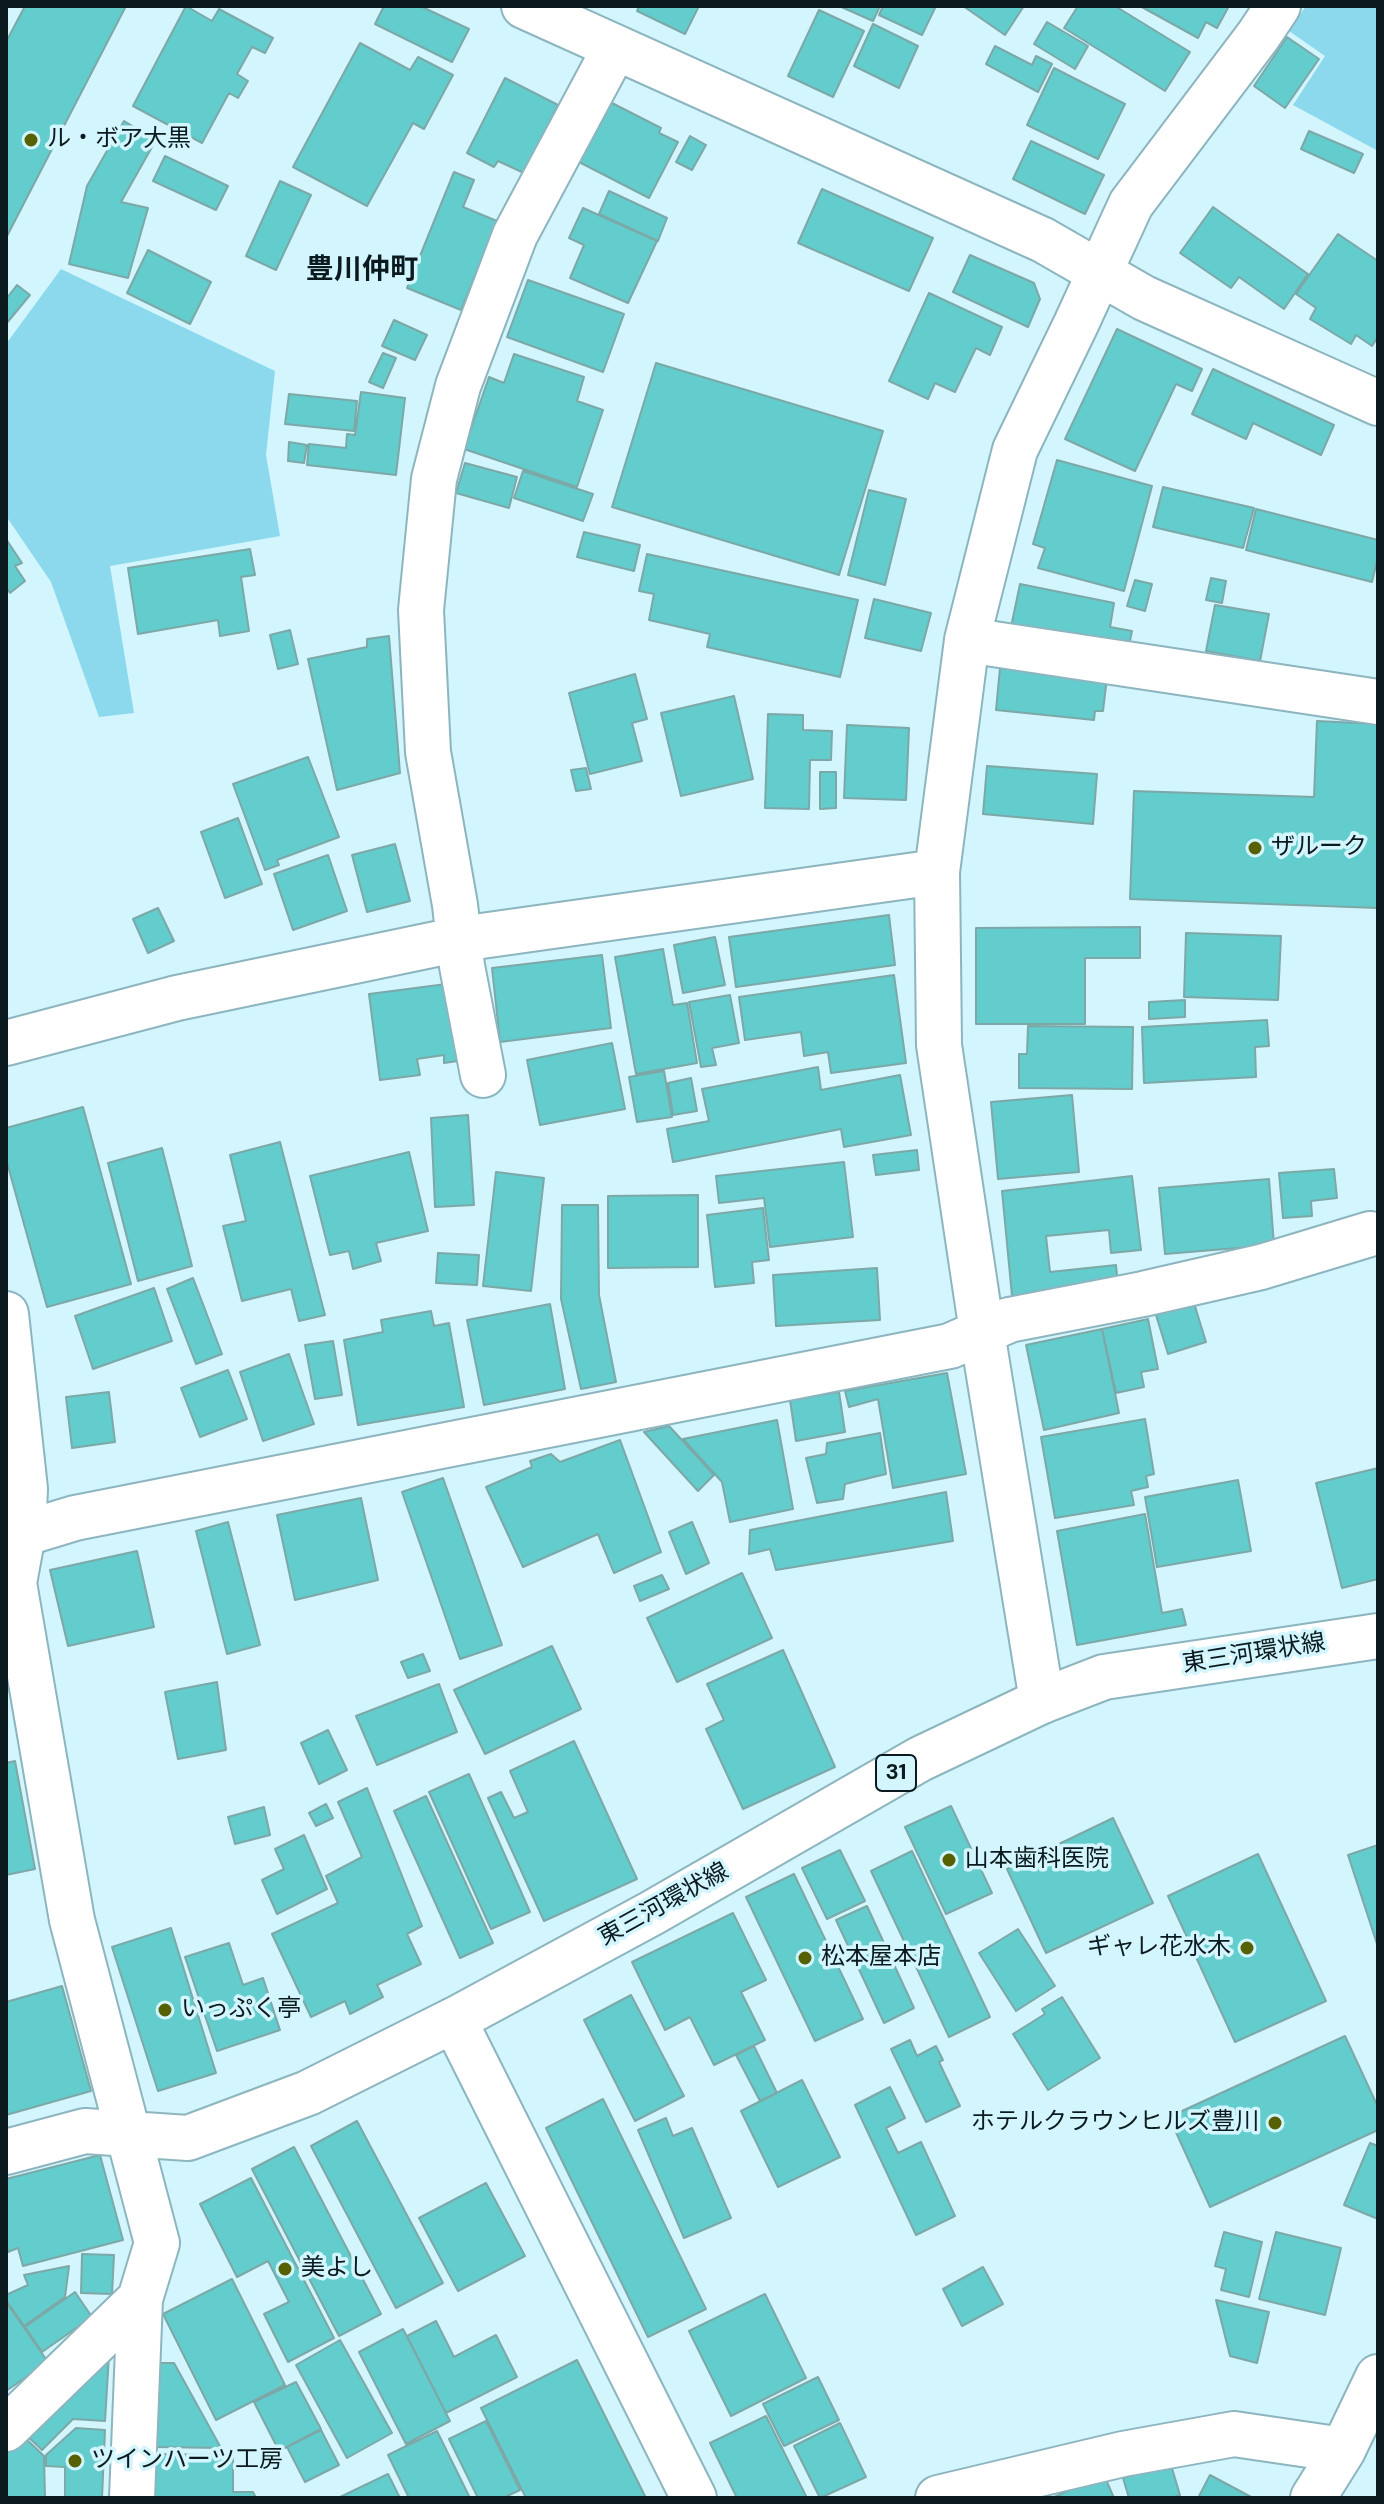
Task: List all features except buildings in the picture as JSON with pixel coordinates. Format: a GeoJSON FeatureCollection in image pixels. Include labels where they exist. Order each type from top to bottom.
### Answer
{"type":"FeatureCollection","features":[{"type":"Feature","properties":{"kind":"street"},"geometry":{"type":"LineString","coordinates":[[524,6],[1043,240],[1144,298],[1378,403]]}},
{"type":"Feature","properties":{"kind":"street"},"geometry":{"type":"LineString","coordinates":[[1042,1701],[939,1045],[937,872],[967,640],[1015,450],[1131,204],[1278,6]]}},
{"type":"Feature","properties":{"kind":"street"},"geometry":{"type":"LineString","coordinates":[[483,1075],[462,966],[428,752],[421,610],[434,479],[458,386],[515,235],[615,48]]}},
{"type":"Feature","properties":{"kind":"street"},"geometry":{"type":"LineString","coordinates":[[967,640],[1378,702]]}},
{"type":"Feature","properties":{"kind":"street"},"geometry":{"type":"LineString","coordinates":[[6,1043],[177,998],[460,939],[937,872]]}},
{"type":"Feature","properties":{"kind":"street"},"geometry":{"type":"LineString","coordinates":[[15,1537],[75,1518],[950,1346],[1009,1320],[1261,1267],[1370,1234]]}},
{"type":"Feature","properties":{"kind":"street"},"geometry":{"type":"LineString","coordinates":[[6,1314],[25,1489],[15,1537],[14,1583],[72,1920],[157,2243],[140,2299],[132,2498]]}},
{"type":"Feature","properties":{"kind":"street","name":"東三河環状線"},"geometry":{"type":"LineString","coordinates":[[6,2152],[85,2131],[188,2138],[308,2093],[454,2020],[652,1913],[920,1759],[1042,1701],[1104,1677],[1378,1636]]}},
{"type":"Feature","properties":{"kind":"street"},"geometry":{"type":"LineString","coordinates":[[454,2020],[694,2498]]}},
{"type":"Feature","properties":{"kind":"street"},"geometry":{"type":"LineString","coordinates":[[6,2429],[140,2299]]}},
{"type":"Feature","properties":{"kind":"street"},"geometry":{"type":"LineString","coordinates":[[1313,2498],[1343,2450],[1378,2377]]}},
{"type":"Feature","properties":{"kind":"street"},"geometry":{"type":"LineString","coordinates":[[938,2498],[1123,2454],[1234,2434],[1343,2450]]}},
{"type":"Feature","properties":{"kind":"shaded area"},"geometry":{"type":"Polygon","coordinates":[[[1306,6],[1378,6],[1378,151],[1293,105],[1325,56],[1289,31],[1306,6]]]}},
{"type":"Feature","properties":{"kind":"shaded area"},"geometry":{"type":"Polygon","coordinates":[[[61,269],[275,371],[266,455],[280,536],[110,566],[134,713],[99,717],[51,582],[6,516],[6,344],[61,269]]]}},
{"type":"Feature","properties":{"kind":"place","name":"ル・ボア大黒"},"geometry":{"type":"Point","coordinates":[31,140]}},
{"type":"Feature","properties":{"kind":"place","name":"ザルーク"},"geometry":{"type":"Point","coordinates":[1255,848]}},
{"type":"Feature","properties":{"kind":"place","name":"山本歯科医院"},"geometry":{"type":"Point","coordinates":[949,1860]}},
{"type":"Feature","properties":{"kind":"place","name":"ギャレ花水木"},"geometry":{"type":"Point","coordinates":[1247,1948]}},
{"type":"Feature","properties":{"kind":"place","name":"松本屋本店"},"geometry":{"type":"Point","coordinates":[805,1958]}},
{"type":"Feature","properties":{"kind":"place","name":"いっぷく亭"},"geometry":{"type":"Point","coordinates":[165,2010]}},
{"type":"Feature","properties":{"kind":"place","name":"ホテルクラウンヒルズ豊川"},"geometry":{"type":"Point","coordinates":[1275,2123]}},
{"type":"Feature","properties":{"kind":"place","name":"美よし"},"geometry":{"type":"Point","coordinates":[285,2269]}},
{"type":"Feature","properties":{"kind":"place","name":"ツインハーツ工房"},"geometry":{"type":"Point","coordinates":[75,2461]}},
{"type":"Feature","properties":{"kind":"district","name":"豊川仲町"},"geometry":{"type":"Point","coordinates":[362,271]}}]}
